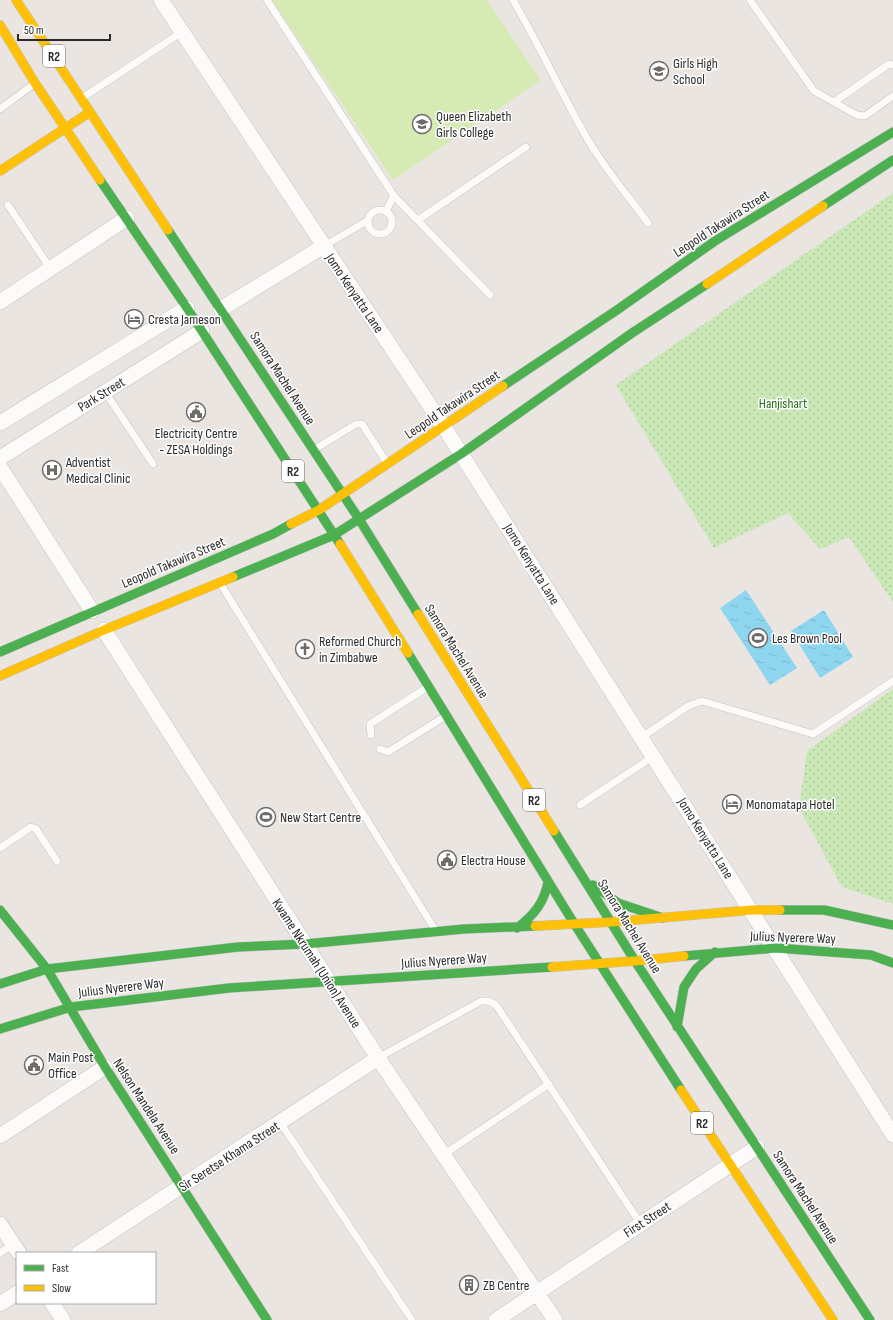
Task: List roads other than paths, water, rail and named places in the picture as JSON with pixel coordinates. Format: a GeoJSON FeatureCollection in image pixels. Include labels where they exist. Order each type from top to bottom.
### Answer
{"type":"FeatureCollection","features":[{"type":"Feature","properties":{"kind":"main road","name":"Samora Machel Avenue"},"geometry":{"type":"LineString","coordinates":[[16,0],[343,494],[677,1027],[870,1320]]}},
{"type":"Feature","properties":{"kind":"main road","name":"R2"},"geometry":{"type":"LineString","coordinates":[[0,25],[35,83],[187,308],[318,510],[575,925],[729,1165],[833,1320]]}},
{"type":"Feature","properties":{"kind":"main road"},"geometry":{"type":"LineString","coordinates":[[2,167],[90,112]]}},
{"type":"Feature","properties":{"kind":"main road","name":"Leopold Takawira Street"},"geometry":{"type":"LineString","coordinates":[[0,652],[92,610],[158,585],[273,534],[318,510],[715,241],[893,132]]}},
{"type":"Feature","properties":{"kind":"main road"},"geometry":{"type":"LineString","coordinates":[[0,676],[219,581],[334,535],[461,454],[632,333],[893,160]]}},
{"type":"Feature","properties":{"kind":"main road"},"geometry":{"type":"LineString","coordinates":[[579,872],[602,894],[624,907],[664,918]]}},
{"type":"Feature","properties":{"kind":"main road"},"geometry":{"type":"LineString","coordinates":[[517,928],[533,915],[545,898],[548,882]]}},
{"type":"Feature","properties":{"kind":"main road","name":"Nelson Mandela Avenue"},"geometry":{"type":"LineString","coordinates":[[0,910],[46,969],[71,1007],[104,1067],[183,1186],[268,1320]]}},
{"type":"Feature","properties":{"kind":"main road","name":"Julius Nyerere Way"},"geometry":{"type":"LineString","coordinates":[[0,984],[46,969],[238,947],[305,944],[437,932],[575,925],[752,910],[824,910],[881,921],[893,925]]}},
{"type":"Feature","properties":{"kind":"main road","name":"Julius Nyerere Way"},"geometry":{"type":"LineString","coordinates":[[0,1029],[71,1007],[229,988],[635,961],[716,952],[776,948],[871,955],[893,963]]}},
{"type":"Feature","properties":{"kind":"main road"},"geometry":{"type":"LineString","coordinates":[[677,1027],[684,987],[696,969],[716,952]]}},
{"type":"Feature","properties":{"kind":"street","name":"Jomo Kenyatta Lane"},"geometry":{"type":"LineString","coordinates":[[161,0],[444,426],[752,910],[893,1135]]}},
{"type":"Feature","properties":{"kind":"street"},"geometry":{"type":"LineString","coordinates":[[0,302],[127,218]]}},
{"type":"Feature","properties":{"kind":"street"},"geometry":{"type":"LineString","coordinates":[[221,309],[324,246]]}},
{"type":"Feature","properties":{"kind":"street","name":"Park Street"},"geometry":{"type":"LineString","coordinates":[[0,423],[187,308]]}},
{"type":"Feature","properties":{"kind":"street","name":"Park Street"},"geometry":{"type":"LineString","coordinates":[[0,458],[202,331]]}},
{"type":"Feature","properties":{"kind":"street"},"geometry":{"type":"LineString","coordinates":[[0,467],[92,610]]}},
{"type":"Feature","properties":{"kind":"street","name":"Kwame Nkrumah (Union) Avenue"},"geometry":{"type":"LineString","coordinates":[[104,630],[378,1058],[538,1292],[555,1320]]}},
{"type":"Feature","properties":{"kind":"street","name":"Sir Seretse Khama Street"},"geometry":{"type":"LineString","coordinates":[[81,1252],[378,1058]]}},
{"type":"Feature","properties":{"kind":"street"},"geometry":{"type":"LineString","coordinates":[[0,1136],[104,1067]]}},
{"type":"Feature","properties":{"kind":"street","name":"First Street"},"geometry":{"type":"LineString","coordinates":[[496,1320],[757,1147]]}},
{"type":"Feature","properties":{"kind":"street"},"geometry":{"type":"LineString","coordinates":[[0,1224],[16,1248]]}},
{"type":"Feature","properties":{"kind":"street"},"geometry":{"type":"LineString","coordinates":[[0,1304],[16,1294]]}},
{"type":"Feature","properties":{"kind":"street"},"geometry":{"type":"LineString","coordinates":[[53,1304],[63,1320]]}},
{"type":"Feature","properties":{"kind":"lane"},"geometry":{"type":"LineString","coordinates":[[267,0],[394,196],[490,295]]}},
{"type":"Feature","properties":{"kind":"lane"},"geometry":{"type":"LineString","coordinates":[[513,0],[532,31],[584,132],[603,163],[648,223]]}},
{"type":"Feature","properties":{"kind":"lane"},"geometry":{"type":"LineString","coordinates":[[750,0],[814,92],[857,115],[865,116],[893,96]]}},
{"type":"Feature","properties":{"kind":"lane"},"geometry":{"type":"LineString","coordinates":[[82,98],[182,32]]}},
{"type":"Feature","properties":{"kind":"lane"},"geometry":{"type":"LineString","coordinates":[[834,102],[884,67],[889,64],[893,65]]}},
{"type":"Feature","properties":{"kind":"lane"},"geometry":{"type":"LineString","coordinates":[[0,109],[35,83]]}},
{"type":"Feature","properties":{"kind":"lane"},"geometry":{"type":"LineString","coordinates":[[418,220],[526,147]]}},
{"type":"Feature","properties":{"kind":"lane"},"geometry":{"type":"LineString","coordinates":[[386,211],[394,196]]}},
{"type":"Feature","properties":{"kind":"lane"},"geometry":{"type":"LineString","coordinates":[[8,205],[50,268]]}},
{"type":"Feature","properties":{"kind":"lane"},"geometry":{"type":"LineString","coordinates":[[324,246],[367,221],[369,216],[376,210],[386,211],[392,219],[391,229],[378,235],[368,226],[367,221]]}},
{"type":"Feature","properties":{"kind":"lane"},"geometry":{"type":"LineString","coordinates":[[105,392],[153,464]]}},
{"type":"Feature","properties":{"kind":"lane"},"geometry":{"type":"LineString","coordinates":[[314,450],[356,424],[362,424],[388,464]]}},
{"type":"Feature","properties":{"kind":"lane"},"geometry":{"type":"LineString","coordinates":[[219,581],[437,932]]}},
{"type":"Feature","properties":{"kind":"lane"},"geometry":{"type":"LineString","coordinates":[[642,737],[688,706],[702,701],[813,734],[893,681]]}},
{"type":"Feature","properties":{"kind":"lane"},"geometry":{"type":"LineString","coordinates":[[372,735],[370,724],[427,688]]}},
{"type":"Feature","properties":{"kind":"lane"},"geometry":{"type":"LineString","coordinates":[[380,749],[388,752],[446,716]]}},
{"type":"Feature","properties":{"kind":"lane"},"geometry":{"type":"LineString","coordinates":[[580,805],[654,756]]}},
{"type":"Feature","properties":{"kind":"lane"},"geometry":{"type":"LineString","coordinates":[[0,848],[31,827],[36,829],[57,861]]}},
{"type":"Feature","properties":{"kind":"lane"},"geometry":{"type":"LineString","coordinates":[[378,1058],[481,1001],[488,1001],[496,1005],[640,1224]]}},
{"type":"Feature","properties":{"kind":"lane"},"geometry":{"type":"LineString","coordinates":[[443,1155],[549,1084]]}},
{"type":"Feature","properties":{"kind":"lane"},"geometry":{"type":"LineString","coordinates":[[280,1122],[412,1320]]}},
{"type":"Feature","properties":{"kind":"lane"},"geometry":{"type":"LineString","coordinates":[[0,1253],[16,1248]]}},
{"type":"Feature","properties":{"kind":"water","name":"Les Brown Pool"},"geometry":{"type":"Polygon","coordinates":[[[746,590],[797,668],[770,685],[720,608],[746,590]]]}},
{"type":"Feature","properties":{"kind":"water","name":"Les Brown Pool"},"geometry":{"type":"Polygon","coordinates":[[[824,610],[853,657],[820,678],[791,631],[824,610]]]}},
{"type":"Feature","properties":{"kind":"place","name":"Girls High School"},"geometry":{"type":"Point","coordinates":[659,71]}},
{"type":"Feature","properties":{"kind":"place","name":"Queen Elizabeth Girls College"},"geometry":{"type":"Point","coordinates":[422,124]}},
{"type":"Feature","properties":{"kind":"place","name":"Cresta Jameson"},"geometry":{"type":"Point","coordinates":[134,319]}},
{"type":"Feature","properties":{"kind":"place","name":"Electricity Centre - ZESA Holdings"},"geometry":{"type":"Point","coordinates":[196,412]}},
{"type":"Feature","properties":{"kind":"place","name":"Adventist Medical Clinic"},"geometry":{"type":"Point","coordinates":[52,470]}},
{"type":"Feature","properties":{"kind":"place","name":"Les Brown Pool"},"geometry":{"type":"Point","coordinates":[758,638]}},
{"type":"Feature","properties":{"kind":"place","name":"Reformed Church in Zimbabwe"},"geometry":{"type":"Point","coordinates":[305,649]}},
{"type":"Feature","properties":{"kind":"place","name":"Monomatapa Hotel"},"geometry":{"type":"Point","coordinates":[732,804]}},
{"type":"Feature","properties":{"kind":"place","name":"New Start Centre"},"geometry":{"type":"Point","coordinates":[266,817]}},
{"type":"Feature","properties":{"kind":"place","name":"Electra House"},"geometry":{"type":"Point","coordinates":[447,860]}},
{"type":"Feature","properties":{"kind":"place","name":"Main Post Office"},"geometry":{"type":"Point","coordinates":[34,1065]}},
{"type":"Feature","properties":{"kind":"place","name":"ZB Centre"},"geometry":{"type":"Point","coordinates":[469,1285]}},
{"type":"Feature","properties":{"kind":"park label","name":"Hanjishart"},"geometry":{"type":"Point","coordinates":[783,403]}}]}
